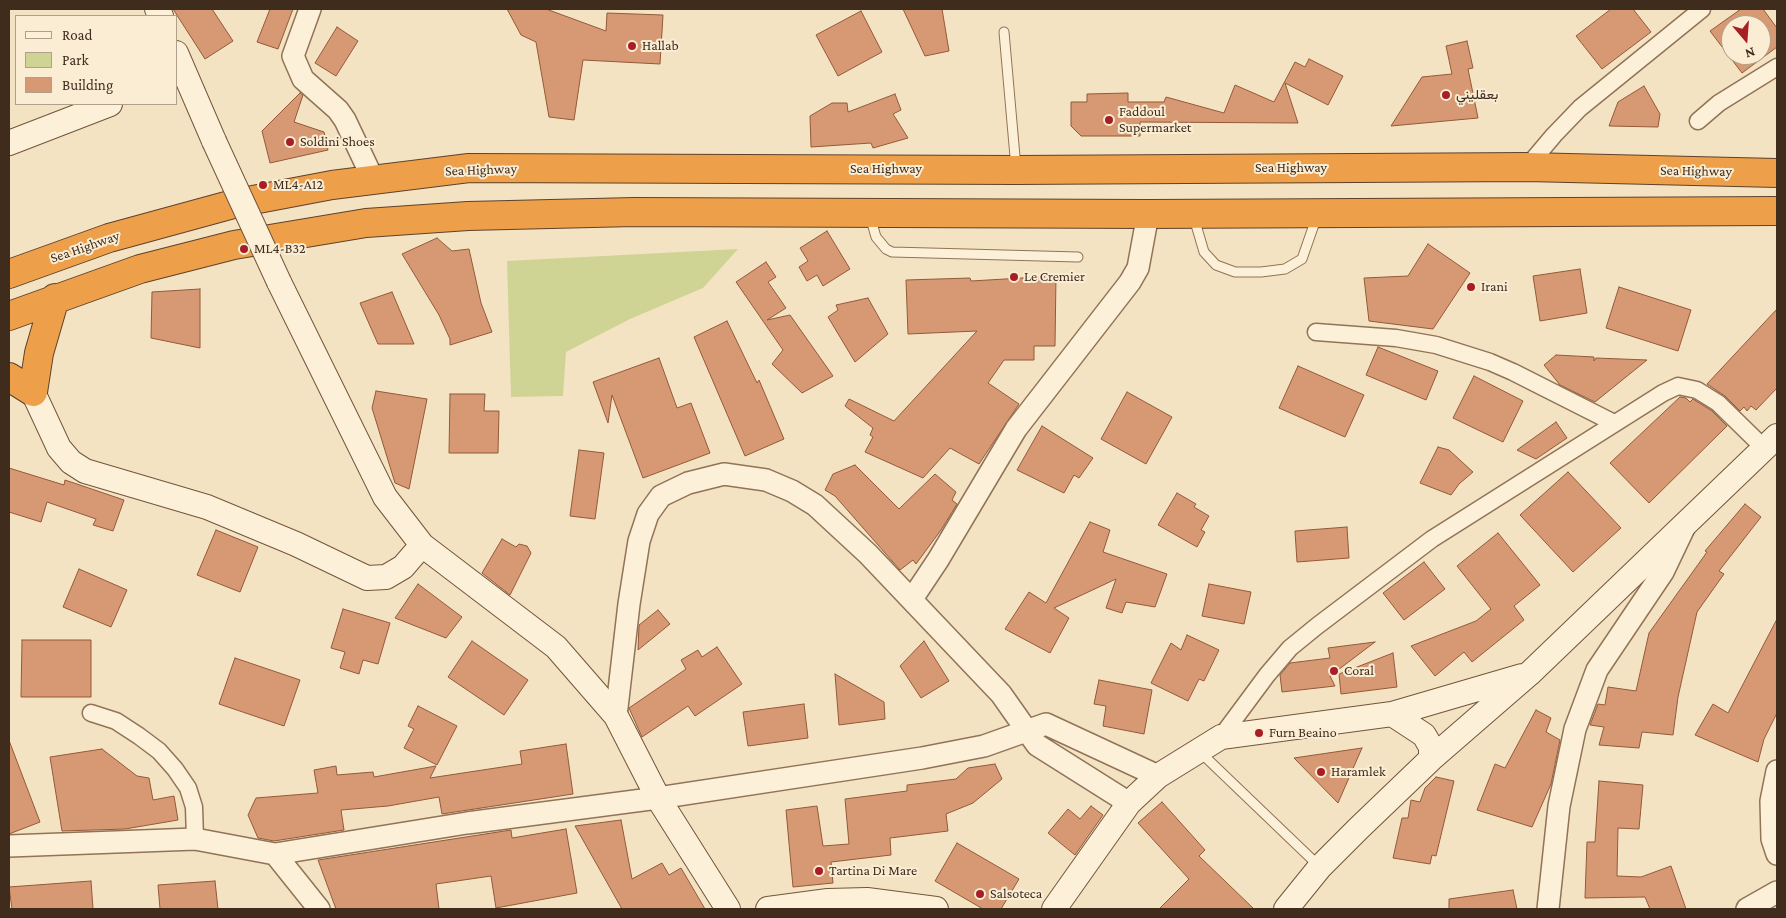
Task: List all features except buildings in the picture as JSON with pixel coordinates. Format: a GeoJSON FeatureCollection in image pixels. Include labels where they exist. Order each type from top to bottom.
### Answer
{"type":"FeatureCollection","features":[{"type":"Feature","properties":{"kind":"highway","name":"Sea Highway"},"geometry":{"type":"LineString","coordinates":[[9,274],[109,238],[164,221],[237,203],[332,184],[469,168],[1016,170],[1527,167],[1777,173]]}},
{"type":"Feature","properties":{"kind":"highway"},"geometry":{"type":"LineString","coordinates":[[9,316],[54,298],[140,269],[234,245],[366,223],[468,216],[634,212],[1192,214],[1777,212]]}},
{"type":"Feature","properties":{"kind":"highway"},"geometry":{"type":"LineString","coordinates":[[9,377],[33,392],[39,353],[54,298]]}},
{"type":"Feature","properties":{"kind":"main road"},"geometry":{"type":"LineString","coordinates":[[178,62],[181,76],[214,141],[279,282],[386,497],[422,545],[556,647],[616,716],[658,798],[728,909]]}},
{"type":"Feature","properties":{"kind":"main road"},"geometry":{"type":"LineString","coordinates":[[9,143],[107,105]]}},
{"type":"Feature","properties":{"kind":"main road"},"geometry":{"type":"LineString","coordinates":[[33,392],[58,448],[71,462],[85,471],[207,507],[296,544],[367,578],[386,578],[403,567],[422,545]]}},
{"type":"Feature","properties":{"kind":"main road"},"geometry":{"type":"LineString","coordinates":[[1286,909],[1320,867],[1432,759],[1529,674],[1771,442]]}},
{"type":"Feature","properties":{"kind":"main road"},"geometry":{"type":"LineString","coordinates":[[1054,909],[1129,803],[1158,776],[1221,737],[1392,714],[1529,674]]}},
{"type":"Feature","properties":{"kind":"main road"},"geometry":{"type":"LineString","coordinates":[[1392,714],[1424,735],[1431,747],[1432,759]]}},
{"type":"Feature","properties":{"kind":"main road"},"geometry":{"type":"LineString","coordinates":[[768,909],[828,900],[866,900],[936,909]]}},
{"type":"Feature","properties":{"kind":"street"},"geometry":{"type":"LineString","coordinates":[[310,9],[293,56],[303,79],[338,110],[345,120],[372,179]]}},
{"type":"Feature","properties":{"kind":"street"},"geometry":{"type":"LineString","coordinates":[[1527,167],[1580,108],[1702,9]]}},
{"type":"Feature","properties":{"kind":"street"},"geometry":{"type":"LineString","coordinates":[[1698,121],[1719,103],[1777,67]]}},
{"type":"Feature","properties":{"kind":"street"},"geometry":{"type":"LineString","coordinates":[[912,599],[938,560],[1016,429],[1130,282],[1138,268],[1148,214]]}},
{"type":"Feature","properties":{"kind":"street"},"geometry":{"type":"LineString","coordinates":[[1316,332],[1396,338],[1436,345],[1490,362],[1513,372],[1614,423]]}},
{"type":"Feature","properties":{"kind":"street"},"geometry":{"type":"LineString","coordinates":[[1221,737],[1290,648],[1317,626],[1432,539],[1663,393],[1678,386],[1697,390],[1771,442]]}},
{"type":"Feature","properties":{"kind":"street"},"geometry":{"type":"LineString","coordinates":[[616,716],[629,604],[639,540],[648,514],[661,496],[688,482],[724,474],[766,480],[792,491],[815,505],[834,521],[912,599],[1001,694],[1037,745],[1129,803]]}},
{"type":"Feature","properties":{"kind":"street"},"geometry":{"type":"LineString","coordinates":[[1548,909],[1559,806],[1575,729],[1597,670],[1663,572],[1688,522]]}},
{"type":"Feature","properties":{"kind":"street"},"geometry":{"type":"LineString","coordinates":[[91,713],[116,721],[159,751],[175,769],[188,788],[194,807],[195,839]]}},
{"type":"Feature","properties":{"kind":"street"},"geometry":{"type":"LineString","coordinates":[[9,846],[195,839],[275,854],[467,823],[658,798],[957,752],[984,746],[1027,729],[1046,724],[1158,776]]}},
{"type":"Feature","properties":{"kind":"street"},"geometry":{"type":"LineString","coordinates":[[1777,770],[1771,801],[1772,838],[1777,854]]}},
{"type":"Feature","properties":{"kind":"street"},"geometry":{"type":"LineString","coordinates":[[304,889],[306,868],[314,849]]}},
{"type":"Feature","properties":{"kind":"street"},"geometry":{"type":"LineString","coordinates":[[275,854],[319,909]]}},
{"type":"Feature","properties":{"kind":"street"},"geometry":{"type":"LineString","coordinates":[[1747,909],[1777,892]]}},
{"type":"Feature","properties":{"kind":"lane"},"geometry":{"type":"LineString","coordinates":[[1004,32],[1016,170]]}},
{"type":"Feature","properties":{"kind":"lane"},"geometry":{"type":"LineString","coordinates":[[869,212],[876,237],[886,249],[892,252],[1078,257]]}},
{"type":"Feature","properties":{"kind":"lane"},"geometry":{"type":"LineString","coordinates":[[1192,214],[1204,252],[1216,265],[1235,272],[1285,269],[1302,259],[1318,213]]}},
{"type":"Feature","properties":{"kind":"lane"},"geometry":{"type":"LineString","coordinates":[[1199,752],[1320,867]]}},
{"type":"Feature","properties":{"kind":"green space"},"geometry":{"type":"Polygon","coordinates":[[[738,249],[703,288],[630,319],[566,352],[563,396],[511,397],[507,261],[738,249]]]}},
{"type":"Feature","properties":{"kind":"place","name":"Hallab"},"geometry":{"type":"Point","coordinates":[632,46]}},
{"type":"Feature","properties":{"kind":"place","name":"بعقليني"},"geometry":{"type":"Point","coordinates":[1446,95]}},
{"type":"Feature","properties":{"kind":"place","name":"Faddoul Supermarket"},"geometry":{"type":"Point","coordinates":[1109,120]}},
{"type":"Feature","properties":{"kind":"place","name":"Soldini Shoes"},"geometry":{"type":"Point","coordinates":[290,142]}},
{"type":"Feature","properties":{"kind":"place","name":"ML4-A12"},"geometry":{"type":"Point","coordinates":[263,185]}},
{"type":"Feature","properties":{"kind":"place","name":"ML4-B32"},"geometry":{"type":"Point","coordinates":[244,249]}},
{"type":"Feature","properties":{"kind":"place","name":"Le Cremier"},"geometry":{"type":"Point","coordinates":[1014,277]}},
{"type":"Feature","properties":{"kind":"place","name":"Irani"},"geometry":{"type":"Point","coordinates":[1471,287]}},
{"type":"Feature","properties":{"kind":"place","name":"Coral"},"geometry":{"type":"Point","coordinates":[1334,671]}},
{"type":"Feature","properties":{"kind":"place","name":"Furn Beaino"},"geometry":{"type":"Point","coordinates":[1259,733]}},
{"type":"Feature","properties":{"kind":"place","name":"Haramlek"},"geometry":{"type":"Point","coordinates":[1321,772]}},
{"type":"Feature","properties":{"kind":"place","name":"Tartina Di Mare"},"geometry":{"type":"Point","coordinates":[819,871]}},
{"type":"Feature","properties":{"kind":"place","name":"Salsoteca"},"geometry":{"type":"Point","coordinates":[980,894]}}]}
